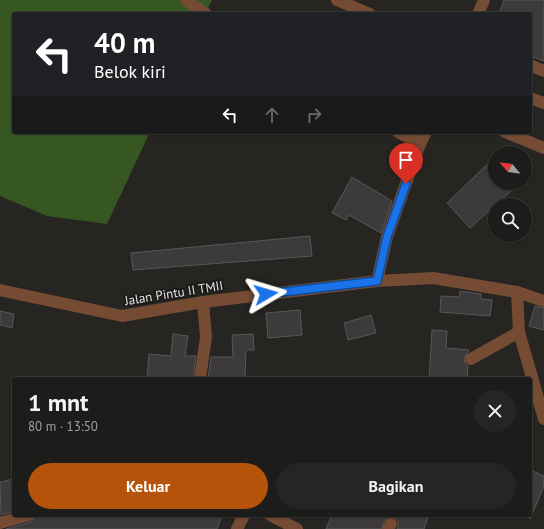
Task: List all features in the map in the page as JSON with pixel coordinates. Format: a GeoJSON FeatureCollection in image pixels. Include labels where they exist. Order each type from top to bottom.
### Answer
{"type":"FeatureCollection","features":[{"type":"Feature","properties":{"kind":"street"},"geometry":{"type":"LineString","coordinates":[[186,0],[203,12]]}},
{"type":"Feature","properties":{"kind":"street"},"geometry":{"type":"LineString","coordinates":[[338,0],[365,12]]}},
{"type":"Feature","properties":{"kind":"street"},"geometry":{"type":"LineString","coordinates":[[479,12],[484,0]]}},
{"type":"Feature","properties":{"kind":"street"},"geometry":{"type":"LineString","coordinates":[[532,66],[544,71]]}},
{"type":"Feature","properties":{"kind":"street"},"geometry":{"type":"LineString","coordinates":[[532,99],[544,103]]}},
{"type":"Feature","properties":{"kind":"street"},"geometry":{"type":"LineString","coordinates":[[402,134],[420,144]]}},
{"type":"Feature","properties":{"kind":"street"},"geometry":{"type":"LineString","coordinates":[[377,281],[387,237],[420,144],[425,134]]}},
{"type":"Feature","properties":{"kind":"street"},"geometry":{"type":"LineString","coordinates":[[510,134],[544,148]]}},
{"type":"Feature","properties":{"kind":"street","name":"Jalan Pintu II TMII"},"geometry":{"type":"LineString","coordinates":[[0,290],[122,316],[203,302],[377,281],[434,278],[517,292],[544,302]]}},
{"type":"Feature","properties":{"kind":"street"},"geometry":{"type":"LineString","coordinates":[[517,292],[519,332],[532,377]]}},
{"type":"Feature","properties":{"kind":"street"},"geometry":{"type":"LineString","coordinates":[[200,377],[206,337],[203,302]]}},
{"type":"Feature","properties":{"kind":"street"},"geometry":{"type":"LineString","coordinates":[[471,359],[519,332]]}},
{"type":"Feature","properties":{"kind":"street"},"geometry":{"type":"LineString","coordinates":[[532,377],[544,419]]}},
{"type":"Feature","properties":{"kind":"street"},"geometry":{"type":"LineString","coordinates":[[0,523],[22,517]]}},
{"type":"Feature","properties":{"kind":"street"},"geometry":{"type":"LineString","coordinates":[[237,529],[243,517]]}},
{"type":"Feature","properties":{"kind":"street"},"geometry":{"type":"LineString","coordinates":[[274,517],[298,529]]}},
{"type":"Feature","properties":{"kind":"green space"},"geometry":{"type":"Polygon","coordinates":[[[0,0],[212,0],[206,12],[12,12],[12,134],[149,134],[107,224],[47,216],[0,196],[0,0]]]}},
{"type":"Feature","properties":{"kind":"building"},"geometry":{"type":"Polygon","coordinates":[[[504,0],[544,0],[544,61],[532,57],[532,12],[500,12],[504,0]]]}},
{"type":"Feature","properties":{"kind":"building"},"geometry":{"type":"Polygon","coordinates":[[[488,164],[488,190],[512,190],[503,198],[488,198],[488,212],[470,228],[447,203],[488,164]]]}},
{"type":"Feature","properties":{"kind":"building"},"geometry":{"type":"Polygon","coordinates":[[[352,177],[392,201],[381,233],[349,215],[346,220],[332,213],[352,177]]]}},
{"type":"Feature","properties":{"kind":"building"},"geometry":{"type":"Polygon","coordinates":[[[310,236],[312,256],[133,270],[131,253],[310,236]]]}},
{"type":"Feature","properties":{"kind":"building"},"geometry":{"type":"Polygon","coordinates":[[[460,291],[481,294],[481,299],[492,300],[490,316],[440,312],[441,296],[459,297],[460,291]]]}},
{"type":"Feature","properties":{"kind":"building"},"geometry":{"type":"Polygon","coordinates":[[[535,306],[544,308],[544,330],[529,326],[535,306]]]}},
{"type":"Feature","properties":{"kind":"building"},"geometry":{"type":"Polygon","coordinates":[[[300,310],[302,335],[268,338],[266,313],[300,310]]]}},
{"type":"Feature","properties":{"kind":"building"},"geometry":{"type":"Polygon","coordinates":[[[0,311],[14,314],[12,328],[0,325],[0,311]]]}},
{"type":"Feature","properties":{"kind":"building"},"geometry":{"type":"Polygon","coordinates":[[[371,315],[376,333],[348,340],[344,323],[371,315]]]}},
{"type":"Feature","properties":{"kind":"building"},"geometry":{"type":"Polygon","coordinates":[[[432,330],[447,331],[446,348],[469,350],[464,359],[468,366],[467,377],[429,377],[432,330]]]}},
{"type":"Feature","properties":{"kind":"building"},"geometry":{"type":"Polygon","coordinates":[[[173,334],[188,336],[185,356],[196,356],[193,377],[147,377],[149,354],[171,356],[173,334]]]}},
{"type":"Feature","properties":{"kind":"building"},"geometry":{"type":"Polygon","coordinates":[[[253,334],[254,350],[246,350],[245,377],[208,377],[211,357],[233,357],[232,335],[253,334]]]}},
{"type":"Feature","properties":{"kind":"building"},"geometry":{"type":"Polygon","coordinates":[[[532,471],[544,476],[544,486],[532,514],[532,471]]]}},
{"type":"Feature","properties":{"kind":"building"},"geometry":{"type":"Polygon","coordinates":[[[12,479],[12,512],[1,515],[0,482],[12,479]]]}},
{"type":"Feature","properties":{"kind":"building"},"geometry":{"type":"Polygon","coordinates":[[[36,517],[221,517],[217,529],[6,529],[31,522],[36,517]]]}},
{"type":"Feature","properties":{"kind":"building"},"geometry":{"type":"Polygon","coordinates":[[[331,517],[391,517],[385,520],[381,529],[326,529],[331,517]]]}},
{"type":"Feature","properties":{"kind":"building"},"geometry":{"type":"Polygon","coordinates":[[[391,517],[428,517],[424,529],[397,529],[398,521],[391,517]]]}},
{"type":"Feature","properties":{"kind":"route"},"geometry":{"type":"LineString","coordinates":[[266,294],[377,281],[387,237],[406,184]]}}]}
